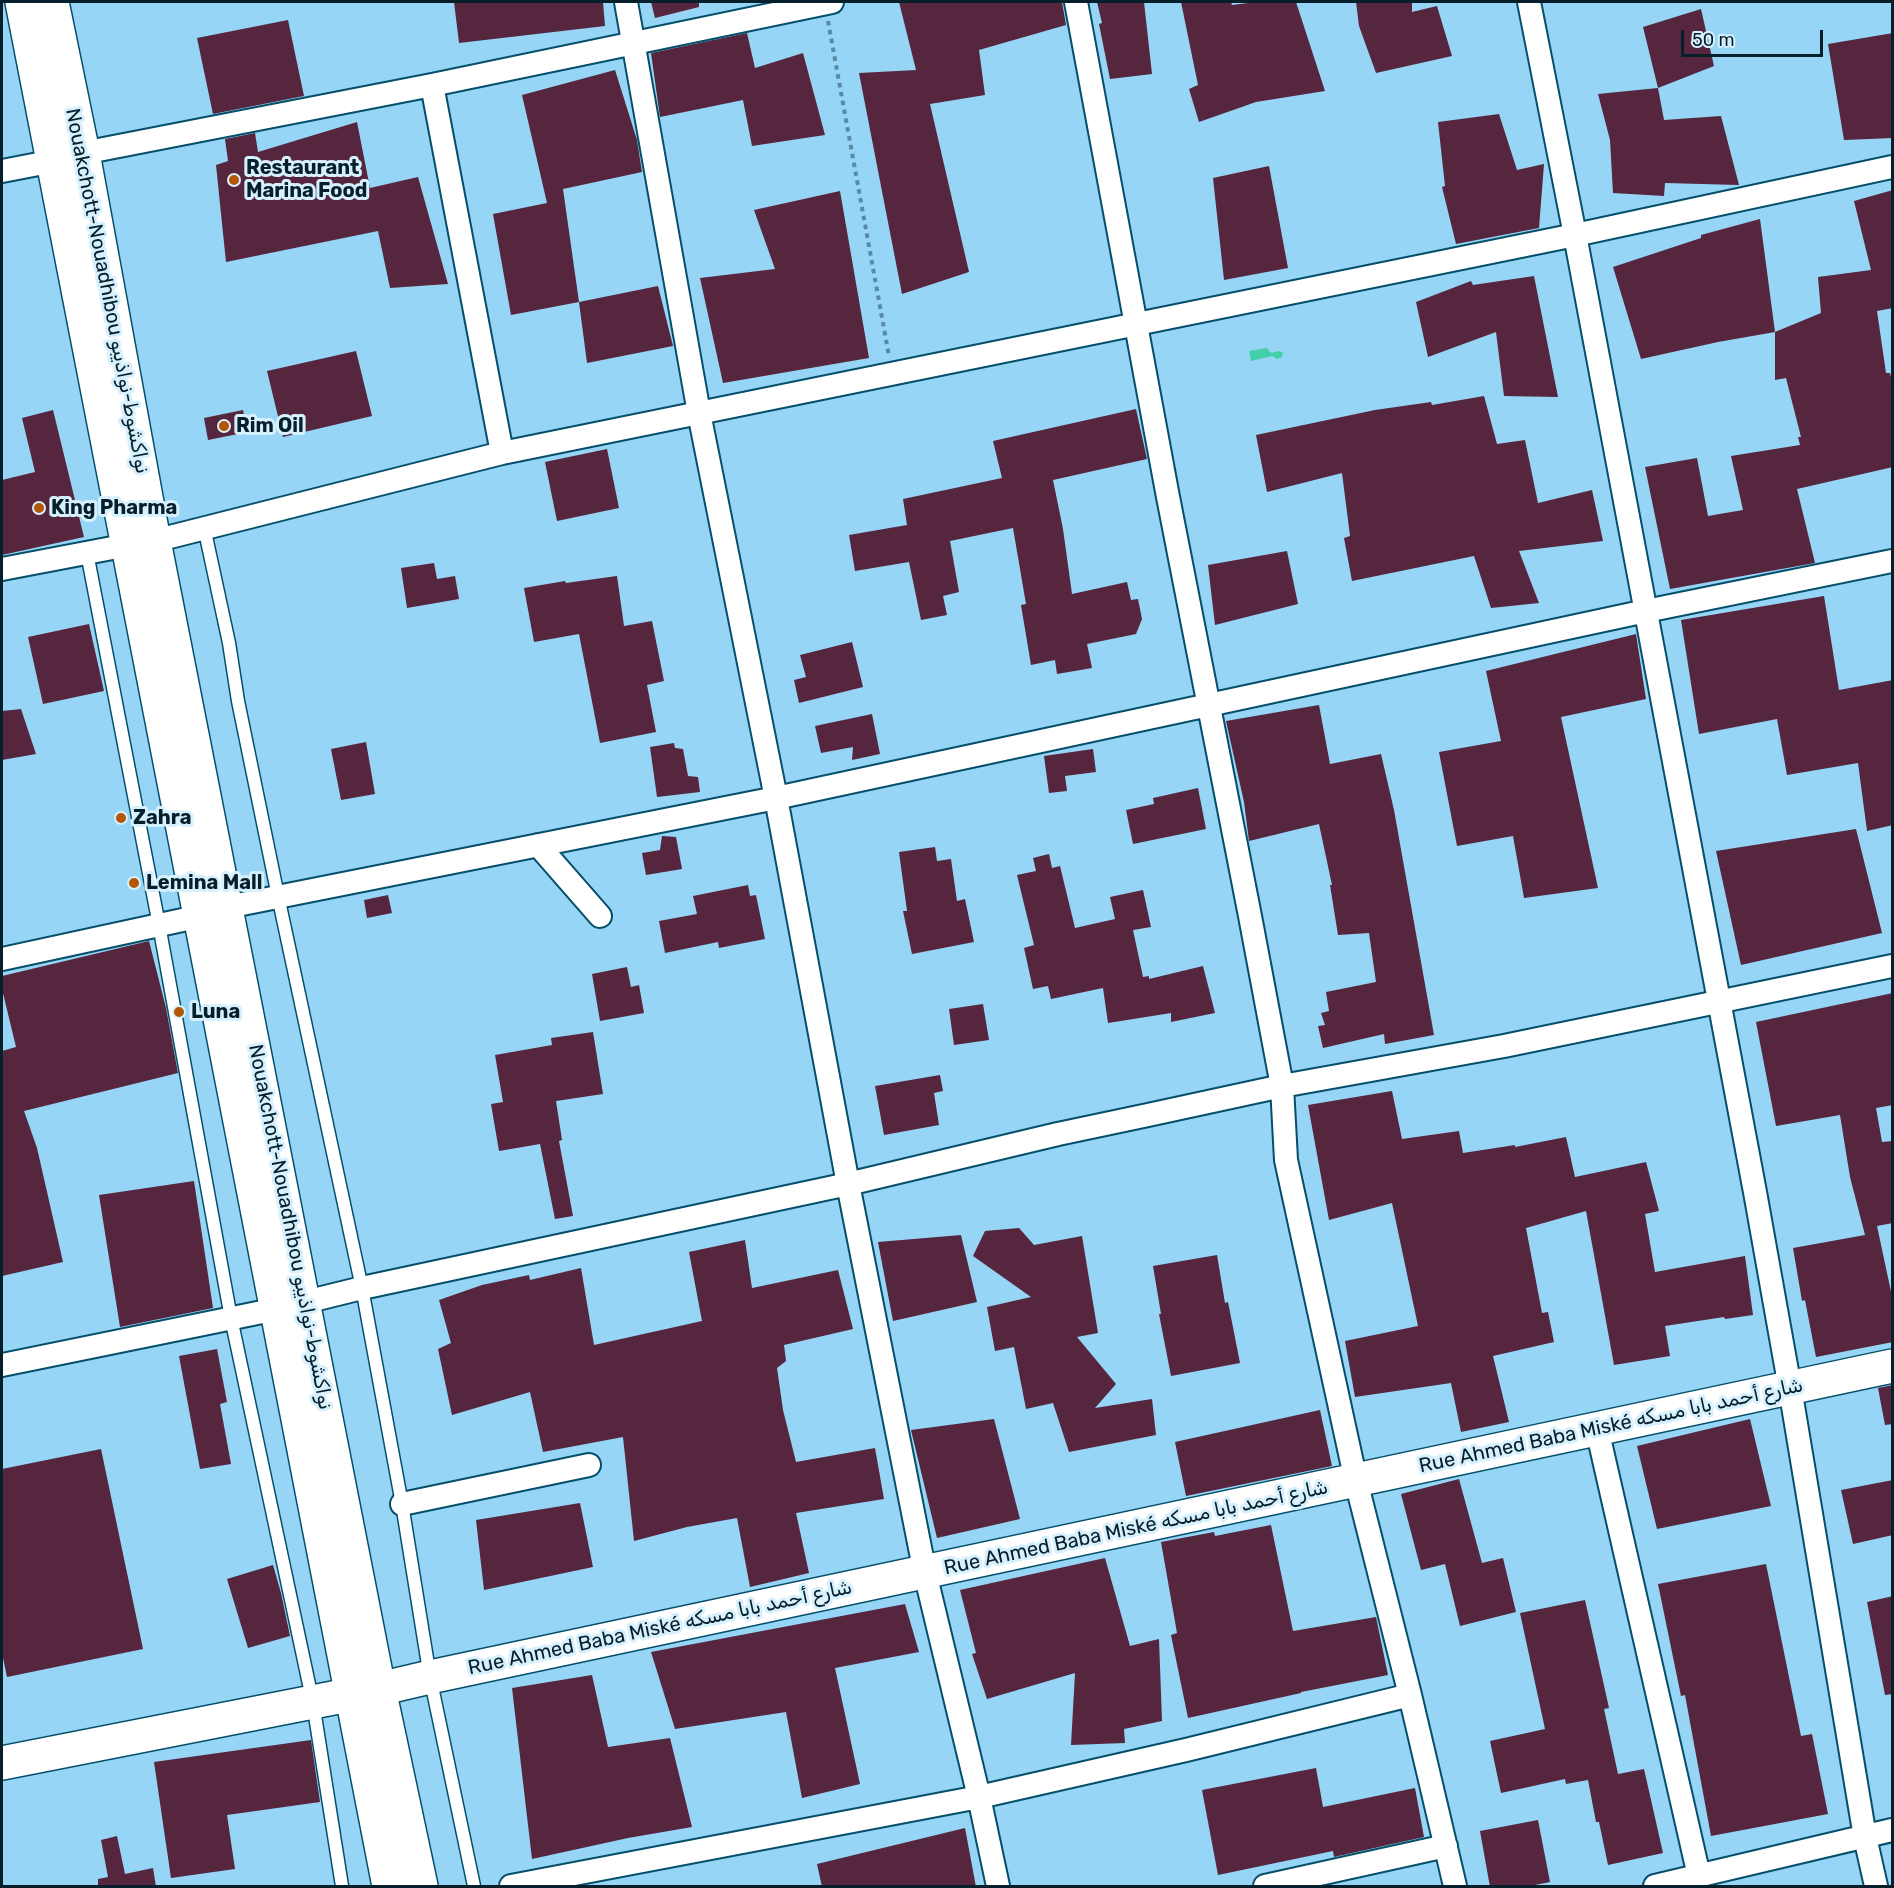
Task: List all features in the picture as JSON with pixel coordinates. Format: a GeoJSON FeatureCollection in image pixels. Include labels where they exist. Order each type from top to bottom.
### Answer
{"type":"FeatureCollection","features":[{"type":"Feature","properties":{"kind":"main road","name":"Nouakchott-Nouadhibou نواكشوط-نواذيبو"},"geometry":{"type":"LineString","coordinates":[[22,2],[68,157]]}},
{"type":"Feature","properties":{"kind":"main road","name":"Nouakchott-Nouadhibou نواكشوط-نواذيبو"},"geometry":{"type":"LineString","coordinates":[[52,2],[68,157],[365,1692],[389,1887]]}},
{"type":"Feature","properties":{"kind":"main road","name":"Rue Ahmed Baba Miské شارع أحمد بابا مسكه"},"geometry":{"type":"LineString","coordinates":[[2,1763],[313,1703],[1893,1366]]}},
{"type":"Feature","properties":{"kind":"main road","name":"Nouakchott-Nouadhibou نواكشوط-نواذيبو"},"geometry":{"type":"LineString","coordinates":[[365,1692],[421,1887]]}},
{"type":"Feature","properties":{"kind":"street"},"geometry":{"type":"LineString","coordinates":[[626,2],[699,413],[776,798],[848,1184],[925,1573],[979,1797],[998,1887]]}},
{"type":"Feature","properties":{"kind":"street"},"geometry":{"type":"LineString","coordinates":[[2,171],[432,85],[829,2]]}},
{"type":"Feature","properties":{"kind":"street"},"geometry":{"type":"LineString","coordinates":[[1076,2],[1168,497],[1282,1086],[1286,1161],[1356,1480],[1455,1887]]}},
{"type":"Feature","properties":{"kind":"street"},"geometry":{"type":"LineString","coordinates":[[1529,2],[1719,1002],[1790,1388],[1864,1837],[1876,1887]]}},
{"type":"Feature","properties":{"kind":"street"},"geometry":{"type":"LineString","coordinates":[[432,85],[502,453]]}},
{"type":"Feature","properties":{"kind":"street"},"geometry":{"type":"LineString","coordinates":[[2,569],[141,543],[502,453],[1575,235],[1893,167]]}},
{"type":"Feature","properties":{"kind":"street"},"geometry":{"type":"LineString","coordinates":[[2,959],[278,896],[776,798],[1646,611],[1893,561]]}},
{"type":"Feature","properties":{"kind":"street"},"geometry":{"type":"LineString","coordinates":[[538,845],[600,916]]}},
{"type":"Feature","properties":{"kind":"street"},"geometry":{"type":"LineString","coordinates":[[2,1365],[291,1306],[362,1288],[848,1184],[1058,1134],[1282,1086],[1504,1046],[1893,966]]}},
{"type":"Feature","properties":{"kind":"street"},"geometry":{"type":"LineString","coordinates":[[1597,1429],[1699,1876]]}},
{"type":"Feature","properties":{"kind":"street"},"geometry":{"type":"LineString","coordinates":[[402,1504],[589,1465]]}},
{"type":"Feature","properties":{"kind":"street"},"geometry":{"type":"LineString","coordinates":[[511,1887],[979,1797],[1186,1750],[1410,1695]]}},
{"type":"Feature","properties":{"kind":"street"},"geometry":{"type":"LineString","coordinates":[[1655,1887],[1893,1830]]}},
{"type":"Feature","properties":{"kind":"street"},"geometry":{"type":"LineString","coordinates":[[1265,1887],[1446,1846]]}},
{"type":"Feature","properties":{"kind":"lane"},"geometry":{"type":"LineString","coordinates":[[204,527],[278,896],[362,1288],[402,1504],[430,1677],[474,1887]]}},
{"type":"Feature","properties":{"kind":"lane"},"geometry":{"type":"LineString","coordinates":[[87,553],[159,925],[231,1318],[313,1703],[342,1887]]}},
{"type":"Feature","properties":{"kind":"path"},"geometry":{"type":"LineString","coordinates":[[829,2],[892,374]]}},
{"type":"Feature","properties":{"kind":"shaded area"},"geometry":{"type":"Polygon","coordinates":[[[1267,348],[1271,353],[1279,351],[1283,353],[1282,357],[1277,359],[1272,356],[1251,361],[1249,351],[1267,348]]]}},
{"type":"Feature","properties":{"kind":"building"},"geometry":{"type":"Polygon","coordinates":[[[454,2],[603,2],[605,26],[459,43],[454,2]]]}},
{"type":"Feature","properties":{"kind":"building"},"geometry":{"type":"Polygon","coordinates":[[[651,2],[699,2],[699,7],[655,18],[651,2]]]}},
{"type":"Feature","properties":{"kind":"building"},"geometry":{"type":"Polygon","coordinates":[[[899,2],[1062,2],[1066,25],[979,50],[985,95],[930,104],[969,272],[902,294],[859,73],[916,70],[899,2]]]}},
{"type":"Feature","properties":{"kind":"building"},"geometry":{"type":"Polygon","coordinates":[[[1097,2],[1144,2],[1152,74],[1110,79],[1097,2]]]}},
{"type":"Feature","properties":{"kind":"building"},"geometry":{"type":"Polygon","coordinates":[[[1181,2],[1231,2],[1232,5],[1256,2],[1296,2],[1325,91],[1256,102],[1199,122],[1189,89],[1198,85],[1181,2]]]}},
{"type":"Feature","properties":{"kind":"building"},"geometry":{"type":"Polygon","coordinates":[[[1356,2],[1412,2],[1412,12],[1437,6],[1452,56],[1376,73],[1359,26],[1356,2]]]}},
{"type":"Feature","properties":{"kind":"building"},"geometry":{"type":"Polygon","coordinates":[[[1701,9],[1714,66],[1658,88],[1643,27],[1701,9]]]}},
{"type":"Feature","properties":{"kind":"building"},"geometry":{"type":"Polygon","coordinates":[[[288,20],[304,96],[213,114],[197,38],[288,20]]]}},
{"type":"Feature","properties":{"kind":"building"},"geometry":{"type":"Polygon","coordinates":[[[747,33],[755,68],[803,53],[825,135],[752,146],[743,100],[660,117],[651,53],[747,33]]]}},
{"type":"Feature","properties":{"kind":"building"},"geometry":{"type":"Polygon","coordinates":[[[1893,33],[1893,138],[1844,140],[1828,44],[1893,33]]]}},
{"type":"Feature","properties":{"kind":"building"},"geometry":{"type":"Polygon","coordinates":[[[615,70],[637,140],[642,172],[563,189],[579,302],[511,315],[493,214],[547,203],[522,95],[615,70]]]}},
{"type":"Feature","properties":{"kind":"building"},"geometry":{"type":"Polygon","coordinates":[[[1658,88],[1664,120],[1721,116],[1739,185],[1665,183],[1664,196],[1613,193],[1610,140],[1598,94],[1658,88]]]}},
{"type":"Feature","properties":{"kind":"building"},"geometry":{"type":"Polygon","coordinates":[[[1499,114],[1517,170],[1544,164],[1539,228],[1456,244],[1442,187],[1445,186],[1438,122],[1499,114]]]}},
{"type":"Feature","properties":{"kind":"building"},"geometry":{"type":"Polygon","coordinates":[[[357,122],[370,188],[418,177],[448,284],[390,288],[378,231],[226,262],[216,165],[228,161],[225,139],[255,133],[258,152],[357,122]]]}},
{"type":"Feature","properties":{"kind":"building"},"geometry":{"type":"Polygon","coordinates":[[[1269,166],[1288,268],[1224,280],[1213,178],[1269,166]]]}},
{"type":"Feature","properties":{"kind":"building"},"geometry":{"type":"Polygon","coordinates":[[[1893,190],[1893,308],[1877,311],[1886,373],[1890,373],[1893,385],[1893,467],[1797,489],[1815,563],[1670,589],[1645,467],[1697,458],[1708,516],[1743,510],[1731,456],[1800,445],[1798,437],[1801,437],[1786,378],[1775,380],[1775,332],[1821,313],[1818,277],[1871,270],[1854,201],[1893,190]]]}},
{"type":"Feature","properties":{"kind":"building"},"geometry":{"type":"Polygon","coordinates":[[[840,191],[869,358],[723,383],[700,278],[775,269],[754,210],[840,191]]]}},
{"type":"Feature","properties":{"kind":"building"},"geometry":{"type":"Polygon","coordinates":[[[1760,219],[1775,332],[1641,359],[1613,267],[1701,238],[1701,235],[1760,219]]]}},
{"type":"Feature","properties":{"kind":"building"},"geometry":{"type":"Polygon","coordinates":[[[1534,276],[1558,397],[1504,396],[1496,332],[1428,357],[1416,302],[1471,281],[1473,285],[1534,276]]]}},
{"type":"Feature","properties":{"kind":"building"},"geometry":{"type":"Polygon","coordinates":[[[658,286],[673,346],[587,363],[579,302],[658,286]]]}},
{"type":"Feature","properties":{"kind":"building"},"geometry":{"type":"Polygon","coordinates":[[[356,351],[372,416],[283,437],[267,371],[356,351]]]}},
{"type":"Feature","properties":{"kind":"building"},"geometry":{"type":"Polygon","coordinates":[[[1484,396],[1497,444],[1525,440],[1538,503],[1592,490],[1603,541],[1519,551],[1539,603],[1491,608],[1474,556],[1352,581],[1344,538],[1350,536],[1342,473],[1267,492],[1256,435],[1375,410],[1431,402],[1432,405],[1484,396]]]}},
{"type":"Feature","properties":{"kind":"building"},"geometry":{"type":"Polygon","coordinates":[[[1136,409],[1147,459],[1053,480],[1063,529],[1072,594],[1127,582],[1131,600],[1138,599],[1142,619],[1136,634],[1087,644],[1092,668],[1057,674],[1055,660],[1031,665],[1021,605],[1026,604],[1013,528],[950,541],[959,592],[943,596],[947,615],[921,620],[909,562],[855,571],[849,535],[907,525],[903,499],[1002,478],[993,441],[1136,409]]]}},
{"type":"Feature","properties":{"kind":"building","name":"King Pharma"},"geometry":{"type":"Polygon","coordinates":[[[53,410],[84,537],[2,555],[2,480],[35,472],[22,418],[53,410]]]}},
{"type":"Feature","properties":{"kind":"building"},"geometry":{"type":"Polygon","coordinates":[[[243,410],[248,432],[208,440],[204,418],[243,410]]]}},
{"type":"Feature","properties":{"kind":"building"},"geometry":{"type":"Polygon","coordinates":[[[607,449],[619,508],[557,521],[545,462],[607,449]]]}},
{"type":"Feature","properties":{"kind":"building"},"geometry":{"type":"Polygon","coordinates":[[[1287,551],[1298,604],[1215,625],[1208,565],[1287,551]]]}},
{"type":"Feature","properties":{"kind":"building"},"geometry":{"type":"Polygon","coordinates":[[[434,563],[437,579],[455,576],[459,599],[407,608],[401,568],[434,563]]]}},
{"type":"Feature","properties":{"kind":"building"},"geometry":{"type":"Polygon","coordinates":[[[617,576],[624,626],[652,621],[664,681],[647,685],[656,732],[600,743],[579,634],[534,642],[524,588],[617,576]]]}},
{"type":"Feature","properties":{"kind":"building"},"geometry":{"type":"Polygon","coordinates":[[[1824,596],[1839,690],[1893,680],[1893,825],[1867,831],[1858,763],[1787,775],[1777,719],[1699,734],[1681,620],[1824,596]]]}},
{"type":"Feature","properties":{"kind":"building"},"geometry":{"type":"Polygon","coordinates":[[[89,624],[104,691],[43,704],[28,637],[89,624]]]}},
{"type":"Feature","properties":{"kind":"building"},"geometry":{"type":"Polygon","coordinates":[[[1636,634],[1646,699],[1561,717],[1598,888],[1524,898],[1513,836],[1457,846],[1439,752],[1501,741],[1486,671],[1636,634]]]}},
{"type":"Feature","properties":{"kind":"building"},"geometry":{"type":"Polygon","coordinates":[[[852,642],[863,687],[799,703],[794,680],[806,677],[800,655],[852,642]]]}},
{"type":"Feature","properties":{"kind":"building"},"geometry":{"type":"Polygon","coordinates":[[[1319,705],[1330,764],[1381,754],[1394,810],[1434,1035],[1385,1044],[1384,1034],[1323,1048],[1318,1026],[1325,1025],[1321,1013],[1329,1011],[1326,992],[1376,982],[1369,933],[1338,935],[1330,885],[1332,885],[1319,824],[1249,841],[1244,802],[1226,721],[1319,705]]]}},
{"type":"Feature","properties":{"kind":"building"},"geometry":{"type":"Polygon","coordinates":[[[21,709],[36,754],[2,760],[2,711],[21,709]]]}},
{"type":"Feature","properties":{"kind":"building"},"geometry":{"type":"Polygon","coordinates":[[[872,714],[880,754],[852,760],[853,747],[821,753],[815,726],[872,714]]]}},
{"type":"Feature","properties":{"kind":"building"},"geometry":{"type":"Polygon","coordinates":[[[366,742],[375,794],[341,800],[331,749],[366,742]]]}},
{"type":"Feature","properties":{"kind":"building"},"geometry":{"type":"Polygon","coordinates":[[[674,743],[675,748],[683,749],[688,776],[698,777],[700,792],[657,797],[650,747],[674,743]]]}},
{"type":"Feature","properties":{"kind":"building"},"geometry":{"type":"Polygon","coordinates":[[[1093,749],[1096,772],[1065,776],[1067,791],[1049,793],[1044,756],[1093,749]]]}},
{"type":"Feature","properties":{"kind":"building"},"geometry":{"type":"Polygon","coordinates":[[[1198,788],[1206,829],[1133,844],[1126,810],[1154,804],[1153,798],[1198,788]]]}},
{"type":"Feature","properties":{"kind":"building"},"geometry":{"type":"Polygon","coordinates":[[[1856,829],[1882,933],[1741,965],[1716,851],[1856,829]]]}},
{"type":"Feature","properties":{"kind":"building"},"geometry":{"type":"Polygon","coordinates":[[[662,836],[676,837],[682,869],[646,875],[642,853],[660,850],[662,836]]]}},
{"type":"Feature","properties":{"kind":"building"},"geometry":{"type":"Polygon","coordinates":[[[935,847],[937,861],[951,859],[957,901],[965,899],[974,942],[912,954],[903,911],[907,911],[899,852],[935,847]]]}},
{"type":"Feature","properties":{"kind":"building"},"geometry":{"type":"Polygon","coordinates":[[[1049,854],[1052,868],[1060,866],[1075,928],[1115,919],[1110,897],[1143,890],[1151,927],[1133,930],[1143,977],[1149,976],[1149,979],[1203,966],[1215,1013],[1171,1022],[1171,1013],[1108,1023],[1103,988],[1051,999],[1048,986],[1033,989],[1024,948],[1034,945],[1017,875],[1036,871],[1033,858],[1049,854]]]}},
{"type":"Feature","properties":{"kind":"building"},"geometry":{"type":"Polygon","coordinates":[[[748,885],[750,896],[756,895],[765,939],[719,948],[718,942],[665,953],[659,921],[697,914],[693,896],[748,885]]]}},
{"type":"Feature","properties":{"kind":"building"},"geometry":{"type":"Polygon","coordinates":[[[388,895],[392,913],[367,918],[364,900],[388,895]]]}},
{"type":"Feature","properties":{"kind":"building"},"geometry":{"type":"Polygon","coordinates":[[[149,941],[166,1008],[178,1073],[24,1111],[37,1148],[63,1262],[2,1276],[2,1051],[16,1047],[2,989],[2,976],[149,941]]]}},
{"type":"Feature","properties":{"kind":"building"},"geometry":{"type":"Polygon","coordinates":[[[627,967],[631,987],[639,985],[644,1013],[600,1021],[592,974],[627,967]]]}},
{"type":"Feature","properties":{"kind":"building"},"geometry":{"type":"Polygon","coordinates":[[[1893,993],[1893,1105],[1876,1108],[1882,1142],[1893,1141],[1893,1223],[1877,1226],[1893,1301],[1893,1342],[1816,1357],[1805,1300],[1802,1301],[1793,1248],[1865,1235],[1850,1177],[1840,1115],[1776,1126],[1756,1022],[1893,993]]]}},
{"type":"Feature","properties":{"kind":"building"},"geometry":{"type":"Polygon","coordinates":[[[983,1004],[989,1040],[954,1045],[949,1009],[983,1004]]]}},
{"type":"Feature","properties":{"kind":"building"},"geometry":{"type":"Polygon","coordinates":[[[593,1032],[603,1094],[556,1101],[562,1140],[559,1141],[573,1216],[555,1219],[540,1144],[499,1151],[491,1104],[503,1102],[495,1055],[552,1045],[551,1038],[593,1032]]]}},
{"type":"Feature","properties":{"kind":"building"},"geometry":{"type":"Polygon","coordinates":[[[940,1075],[943,1091],[934,1093],[939,1125],[884,1135],[875,1086],[940,1075]]]}},
{"type":"Feature","properties":{"kind":"building"},"geometry":{"type":"Polygon","coordinates":[[[1392,1091],[1402,1139],[1459,1131],[1463,1153],[1515,1145],[1515,1147],[1566,1137],[1575,1177],[1646,1162],[1659,1211],[1645,1214],[1655,1272],[1745,1256],[1753,1315],[1665,1326],[1670,1356],[1614,1365],[1586,1211],[1526,1228],[1542,1313],[1548,1312],[1554,1342],[1493,1356],[1509,1422],[1461,1432],[1451,1383],[1355,1397],[1345,1341],[1418,1326],[1392,1203],[1329,1220],[1308,1105],[1392,1091]]]}},
{"type":"Feature","properties":{"kind":"building"},"geometry":{"type":"Polygon","coordinates":[[[194,1181],[213,1308],[120,1327],[99,1195],[194,1181]]]}},
{"type":"Feature","properties":{"kind":"building"},"geometry":{"type":"Polygon","coordinates":[[[1019,1228],[1034,1245],[1082,1236],[1098,1333],[1077,1337],[1116,1384],[1095,1408],[1152,1399],[1156,1435],[1069,1452],[1053,1403],[1026,1409],[1014,1347],[995,1351],[987,1307],[1031,1297],[973,1256],[985,1231],[1019,1228]]]}},
{"type":"Feature","properties":{"kind":"building"},"geometry":{"type":"Polygon","coordinates":[[[961,1235],[977,1302],[893,1321],[878,1242],[961,1235]]]}},
{"type":"Feature","properties":{"kind":"building"},"geometry":{"type":"Polygon","coordinates":[[[745,1240],[752,1288],[838,1270],[853,1329],[784,1345],[786,1361],[777,1368],[783,1410],[796,1462],[875,1448],[884,1499],[796,1513],[809,1573],[750,1587],[737,1518],[687,1527],[634,1541],[623,1437],[543,1452],[530,1392],[452,1415],[438,1349],[451,1343],[439,1300],[482,1285],[529,1275],[530,1280],[581,1268],[594,1345],[702,1321],[689,1252],[745,1240]]]}},
{"type":"Feature","properties":{"kind":"building"},"geometry":{"type":"Polygon","coordinates":[[[1217,1255],[1225,1303],[1228,1302],[1240,1363],[1171,1376],[1159,1314],[1161,1314],[1153,1266],[1217,1255]]]}},
{"type":"Feature","properties":{"kind":"building"},"geometry":{"type":"Polygon","coordinates":[[[217,1349],[227,1402],[220,1404],[231,1464],[200,1469],[179,1356],[217,1349]]]}},
{"type":"Feature","properties":{"kind":"building"},"geometry":{"type":"Polygon","coordinates":[[[1893,1385],[1893,1424],[1885,1425],[1878,1388],[1893,1385]]]}},
{"type":"Feature","properties":{"kind":"building"},"geometry":{"type":"Polygon","coordinates":[[[1320,1410],[1332,1466],[1186,1496],[1175,1442],[1320,1410]]]}},
{"type":"Feature","properties":{"kind":"building"},"geometry":{"type":"Polygon","coordinates":[[[994,1419],[1020,1519],[937,1538],[911,1430],[994,1419]]]}},
{"type":"Feature","properties":{"kind":"building"},"geometry":{"type":"Polygon","coordinates":[[[1750,1419],[1771,1506],[1657,1529],[1637,1446],[1750,1419]]]}},
{"type":"Feature","properties":{"kind":"building"},"geometry":{"type":"Polygon","coordinates":[[[101,1449],[143,1649],[7,1677],[2,1653],[2,1469],[101,1449]]]}},
{"type":"Feature","properties":{"kind":"building"},"geometry":{"type":"Polygon","coordinates":[[[1459,1479],[1482,1563],[1503,1558],[1516,1612],[1460,1626],[1445,1564],[1421,1570],[1401,1494],[1459,1479]]]}},
{"type":"Feature","properties":{"kind":"building"},"geometry":{"type":"Polygon","coordinates":[[[1893,1480],[1893,1535],[1853,1544],[1841,1490],[1893,1480]]]}},
{"type":"Feature","properties":{"kind":"building"},"geometry":{"type":"Polygon","coordinates":[[[580,1503],[593,1567],[484,1590],[476,1520],[580,1503]]]}},
{"type":"Feature","properties":{"kind":"building"},"geometry":{"type":"Polygon","coordinates":[[[1271,1525],[1293,1631],[1376,1617],[1388,1675],[1188,1718],[1171,1635],[1177,1633],[1161,1542],[1214,1532],[1215,1536],[1271,1525]]]}},
{"type":"Feature","properties":{"kind":"building"},"geometry":{"type":"Polygon","coordinates":[[[1105,1558],[1130,1646],[1159,1639],[1162,1721],[1124,1729],[1125,1743],[1071,1745],[1075,1673],[987,1699],[972,1654],[976,1653],[960,1590],[1105,1558]]]}},
{"type":"Feature","properties":{"kind":"building"},"geometry":{"type":"Polygon","coordinates":[[[1766,1564],[1801,1736],[1812,1734],[1828,1814],[1711,1836],[1685,1695],[1681,1696],[1658,1584],[1766,1564]]]}},
{"type":"Feature","properties":{"kind":"building"},"geometry":{"type":"Polygon","coordinates":[[[273,1565],[290,1636],[248,1648],[227,1579],[273,1565]]]}},
{"type":"Feature","properties":{"kind":"building"},"geometry":{"type":"Polygon","coordinates":[[[1893,1596],[1893,1694],[1885,1695],[1867,1602],[1893,1596]]]}},
{"type":"Feature","properties":{"kind":"building"},"geometry":{"type":"Polygon","coordinates":[[[1585,1600],[1609,1708],[1604,1709],[1618,1774],[1644,1769],[1663,1853],[1608,1865],[1599,1822],[1596,1822],[1588,1780],[1566,1784],[1565,1779],[1501,1793],[1490,1741],[1545,1729],[1520,1613],[1585,1600]]]}},
{"type":"Feature","properties":{"kind":"building"},"geometry":{"type":"Polygon","coordinates":[[[905,1604],[919,1652],[835,1668],[860,1784],[802,1798],[786,1712],[675,1729],[651,1652],[905,1604]]]}},
{"type":"Feature","properties":{"kind":"building"},"geometry":{"type":"Polygon","coordinates":[[[592,1675],[608,1747],[670,1738],[692,1827],[532,1859],[512,1688],[592,1675]]]}},
{"type":"Feature","properties":{"kind":"building"},"geometry":{"type":"Polygon","coordinates":[[[311,1740],[320,1802],[227,1815],[235,1869],[171,1878],[154,1762],[311,1740]]]}},
{"type":"Feature","properties":{"kind":"building"},"geometry":{"type":"Polygon","coordinates":[[[1316,1768],[1323,1807],[1415,1788],[1424,1837],[1334,1857],[1333,1851],[1218,1875],[1202,1790],[1316,1768]]]}},
{"type":"Feature","properties":{"kind":"building"},"geometry":{"type":"Polygon","coordinates":[[[1538,1820],[1550,1882],[1525,1887],[1490,1887],[1480,1831],[1538,1820]]]}},
{"type":"Feature","properties":{"kind":"building"},"geometry":{"type":"Polygon","coordinates":[[[965,1828],[976,1887],[822,1887],[817,1864],[965,1828]]]}},
{"type":"Feature","properties":{"kind":"building"},"geometry":{"type":"Polygon","coordinates":[[[117,1836],[125,1874],[153,1868],[156,1887],[98,1887],[98,1879],[108,1877],[101,1840],[117,1836]]]}},
{"type":"Feature","properties":{"kind":"place","name":"Restaurant Marina Food"},"geometry":{"type":"Point","coordinates":[234,180]}},
{"type":"Feature","properties":{"kind":"place","name":"Rim Oil"},"geometry":{"type":"Point","coordinates":[224,426]}},
{"type":"Feature","properties":{"kind":"place","name":"King Pharma"},"geometry":{"type":"Point","coordinates":[39,508]}},
{"type":"Feature","properties":{"kind":"place","name":"Zahra"},"geometry":{"type":"Point","coordinates":[121,818]}},
{"type":"Feature","properties":{"kind":"place","name":"Lemina Mall"},"geometry":{"type":"Point","coordinates":[134,883]}},
{"type":"Feature","properties":{"kind":"place","name":"Luna"},"geometry":{"type":"Point","coordinates":[179,1012]}}]}
